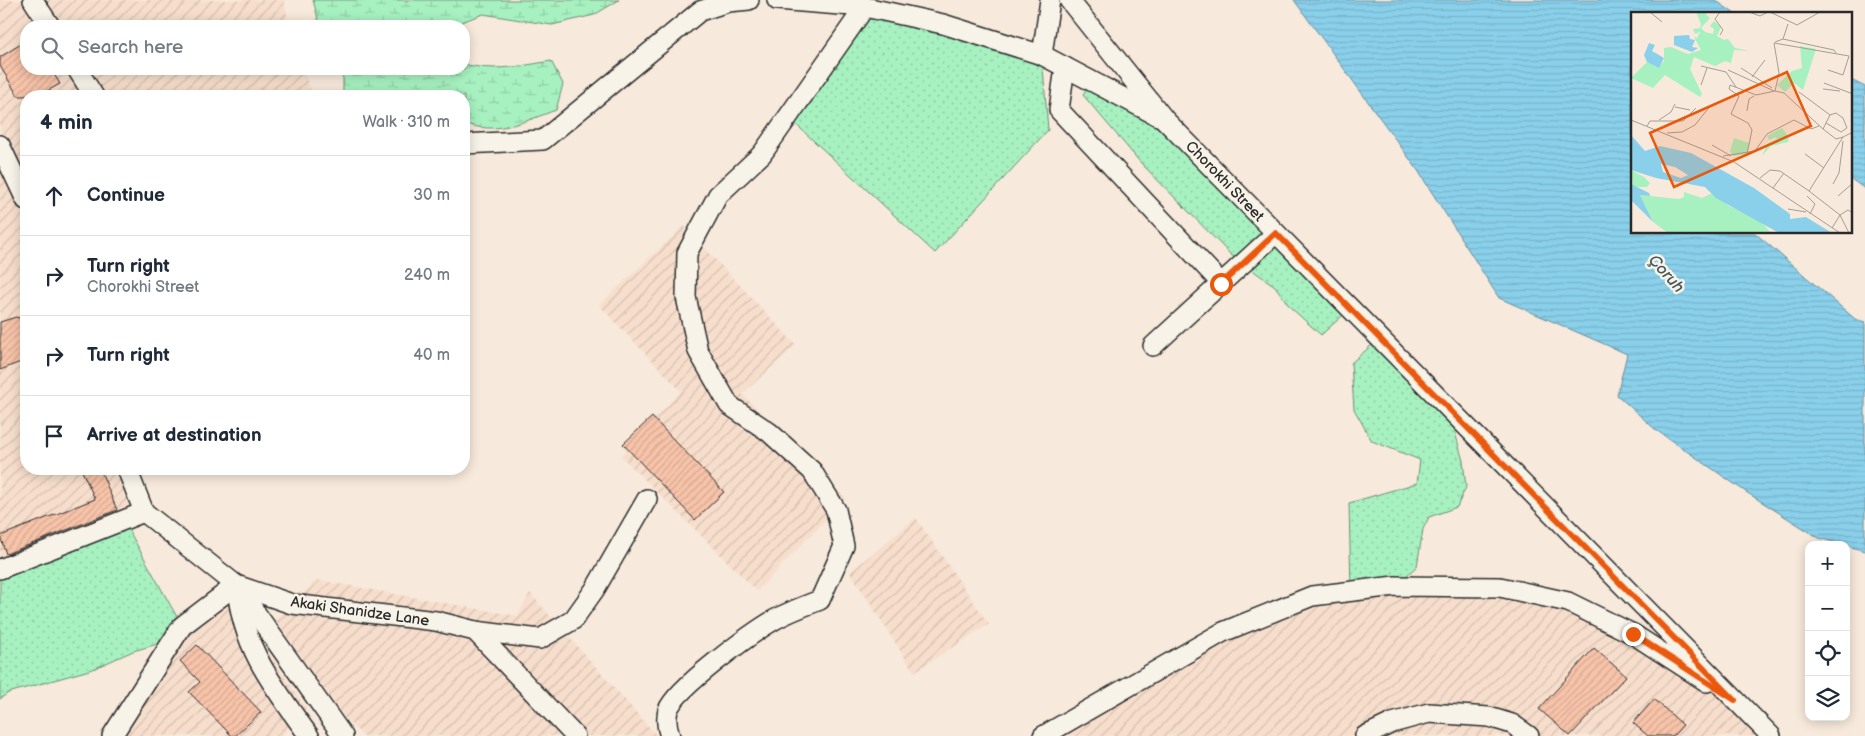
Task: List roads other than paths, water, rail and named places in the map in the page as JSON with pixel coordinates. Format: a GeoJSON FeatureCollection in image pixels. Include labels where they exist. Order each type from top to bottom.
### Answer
{"type":"FeatureCollection","features":[{"type":"Feature","properties":{"kind":"street"},"geometry":{"type":"LineString","coordinates":[[33,0],[46,20]]}},
{"type":"Feature","properties":{"kind":"street"},"geometry":{"type":"LineString","coordinates":[[470,144],[543,140],[700,11],[728,2],[749,0]]}},
{"type":"Feature","properties":{"kind":"street"},"geometry":{"type":"LineString","coordinates":[[777,0],[865,7],[942,24],[1042,56],[1165,120]]}},
{"type":"Feature","properties":{"kind":"street"},"geometry":{"type":"LineString","coordinates":[[1042,56],[1050,0]]}},
{"type":"Feature","properties":{"kind":"street","name":"Chorokhi Street"},"geometry":{"type":"LineString","coordinates":[[1069,0],[1165,120],[1771,736]]}},
{"type":"Feature","properties":{"kind":"street"},"geometry":{"type":"LineString","coordinates":[[670,736],[667,728],[668,710],[678,695],[735,647],[774,620],[820,600],[844,546],[836,510],[812,471],[769,432],[729,405],[698,351],[686,297],[687,253],[718,195],[762,154],[865,7]]}},
{"type":"Feature","properties":{"kind":"street"},"geometry":{"type":"LineString","coordinates":[[1065,67],[1059,110],[1221,284]]}},
{"type":"Feature","properties":{"kind":"street"},"geometry":{"type":"LineString","coordinates":[[81,75],[90,90]]}},
{"type":"Feature","properties":{"kind":"street"},"geometry":{"type":"LineString","coordinates":[[0,145],[20,187]]}},
{"type":"Feature","properties":{"kind":"street"},"geometry":{"type":"LineString","coordinates":[[1153,346],[1276,233]]}},
{"type":"Feature","properties":{"kind":"street","name":"Akaki Shanidze Lane"},"geometry":{"type":"LineString","coordinates":[[129,475],[144,512],[236,585],[292,604],[436,621],[474,631],[540,639],[573,620],[595,588],[647,499]]}},
{"type":"Feature","properties":{"kind":"street"},"geometry":{"type":"LineString","coordinates":[[0,569],[144,512]]}},
{"type":"Feature","properties":{"kind":"street"},"geometry":{"type":"LineString","coordinates":[[112,736],[182,626],[236,585]]}},
{"type":"Feature","properties":{"kind":"street"},"geometry":{"type":"LineString","coordinates":[[236,585],[239,613],[260,667],[309,736]]}},
{"type":"Feature","properties":{"kind":"street"},"geometry":{"type":"LineString","coordinates":[[236,585],[343,736]]}},
{"type":"Feature","properties":{"kind":"street"},"geometry":{"type":"LineString","coordinates":[[1042,736],[1222,632],[1312,596],[1395,586],[1500,587],[1568,602],[1633,634],[1735,700]]}},
{"type":"Feature","properties":{"kind":"street"},"geometry":{"type":"LineString","coordinates":[[474,631],[575,736]]}},
{"type":"Feature","properties":{"kind":"street"},"geometry":{"type":"LineString","coordinates":[[1365,736],[1392,723],[1429,713],[1490,717],[1512,724],[1529,736]]}},
{"type":"Feature","properties":{"kind":"water","name":"Çoruh"},"geometry":{"type":"Polygon","coordinates":[[[1294,0],[1715,0],[1732,12],[1631,12],[1631,234],[1756,234],[1855,319],[1865,322],[1865,551],[1850,547],[1850,541],[1830,541],[1819,538],[1746,492],[1656,430],[1617,395],[1627,354],[1499,298],[1417,169],[1294,0]]]}},
{"type":"Feature","properties":{"kind":"water"},"geometry":{"type":"Polygon","coordinates":[[[1852,80],[1865,87],[1865,189],[1852,180],[1852,80]]]}}]}
